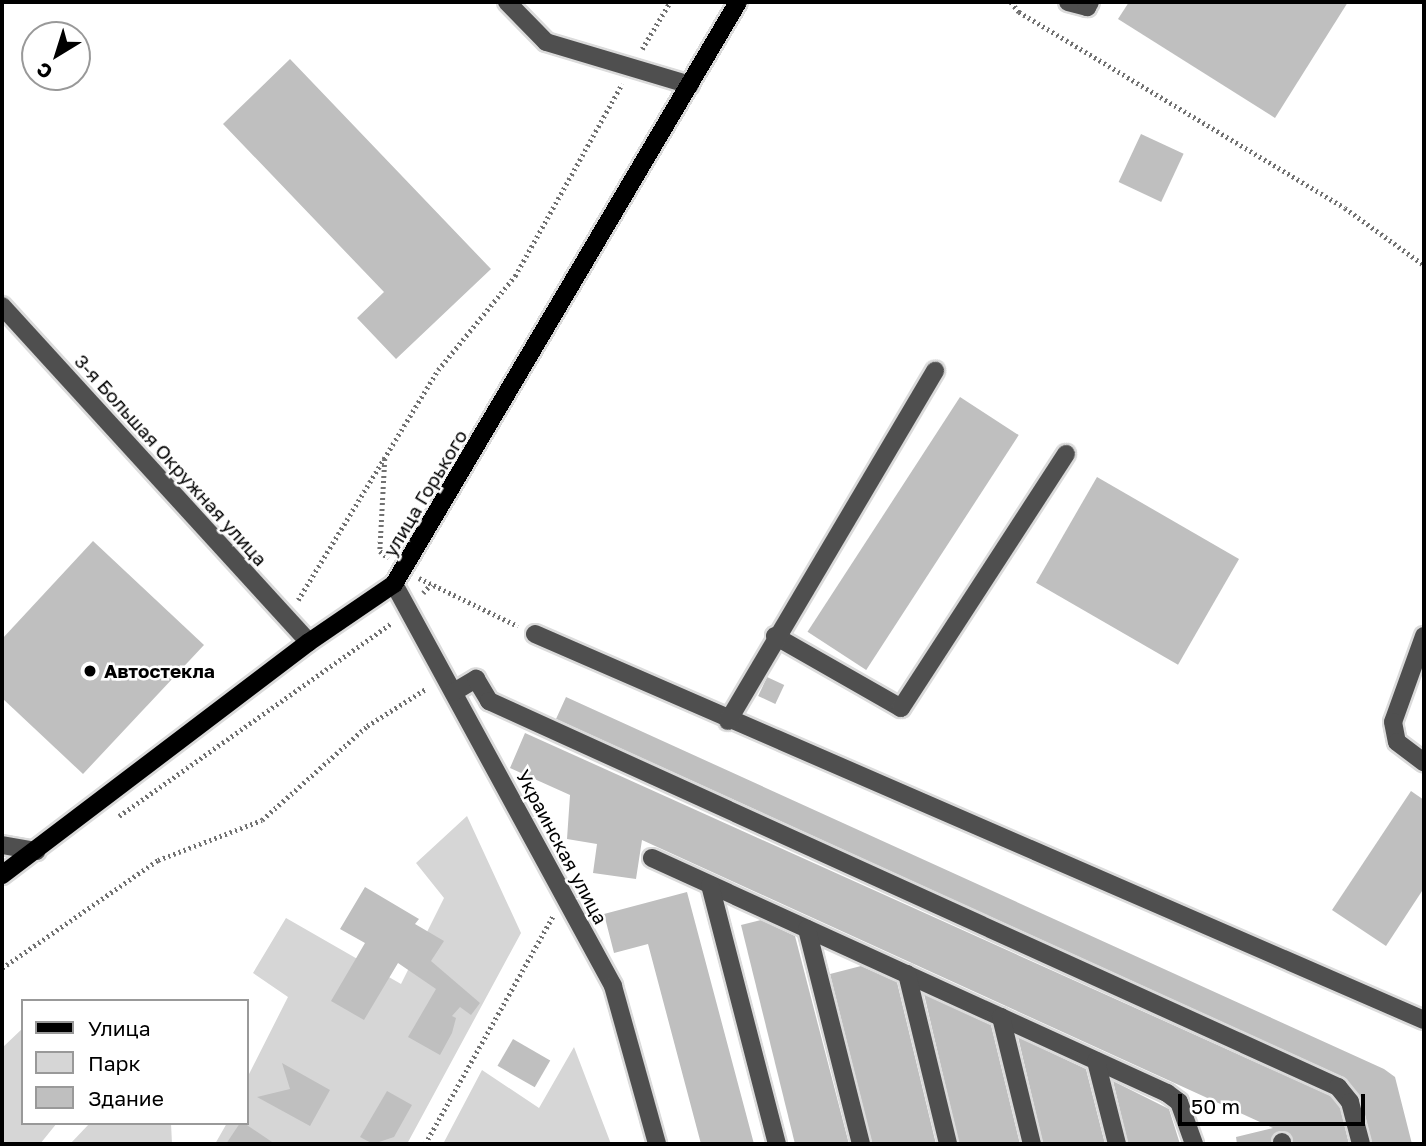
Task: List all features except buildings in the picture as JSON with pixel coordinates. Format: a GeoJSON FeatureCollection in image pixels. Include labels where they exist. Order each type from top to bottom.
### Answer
{"type":"FeatureCollection","features":[{"type":"Feature","properties":{"kind":"main road","name":"улица Горького"},"geometry":{"type":"LineString","coordinates":[[2,875],[399,577],[738,2]]}},
{"type":"Feature","properties":{"kind":"street"},"geometry":{"type":"LineString","coordinates":[[507,2],[546,42],[690,85]]}},
{"type":"Feature","properties":{"kind":"street"},"geometry":{"type":"LineString","coordinates":[[1068,2],[1087,6],[1090,2]]}},
{"type":"Feature","properties":{"kind":"street","name":"3-я Большая Окружная улица"},"geometry":{"type":"LineString","coordinates":[[2,306],[309,642]]}},
{"type":"Feature","properties":{"kind":"street"},"geometry":{"type":"LineString","coordinates":[[728,721],[775,636],[935,371]]}},
{"type":"Feature","properties":{"kind":"street"},"geometry":{"type":"LineString","coordinates":[[775,636],[901,708],[1066,454]]}},
{"type":"Feature","properties":{"kind":"street","name":"Украинская улица"},"geometry":{"type":"LineString","coordinates":[[399,577],[410,611],[613,986],[657,1144]]}},
{"type":"Feature","properties":{"kind":"street"},"geometry":{"type":"LineString","coordinates":[[535,634],[728,721],[1424,1020]]}},
{"type":"Feature","properties":{"kind":"street"},"geometry":{"type":"LineString","coordinates":[[1424,636],[1393,722],[1397,743],[1424,762]]}},
{"type":"Feature","properties":{"kind":"street"},"geometry":{"type":"LineString","coordinates":[[450,684],[476,679],[489,701],[1338,1087],[1350,1102],[1361,1144]]}},
{"type":"Feature","properties":{"kind":"street"},"geometry":{"type":"LineString","coordinates":[[2,845],[36,851]]}},
{"type":"Feature","properties":{"kind":"street"},"geometry":{"type":"LineString","coordinates":[[652,858],[1180,1102],[1194,1144]]}},
{"type":"Feature","properties":{"kind":"street"},"geometry":{"type":"LineString","coordinates":[[710,885],[777,1144]]}},
{"type":"Feature","properties":{"kind":"street"},"geometry":{"type":"LineString","coordinates":[[807,929],[861,1144]]}},
{"type":"Feature","properties":{"kind":"street"},"geometry":{"type":"LineString","coordinates":[[907,974],[948,1144]]}},
{"type":"Feature","properties":{"kind":"street"},"geometry":{"type":"LineString","coordinates":[[1001,1017],[1032,1144]]}},
{"type":"Feature","properties":{"kind":"street"},"geometry":{"type":"LineString","coordinates":[[1096,1061],[1117,1144]]}},
{"type":"Feature","properties":{"kind":"path"},"geometry":{"type":"LineString","coordinates":[[287,617],[453,348],[515,276],[670,2]]}},
{"type":"Feature","properties":{"kind":"path"},"geometry":{"type":"LineString","coordinates":[[1011,2],[1019,12],[1345,208],[1424,265]]}},
{"type":"Feature","properties":{"kind":"path"},"geometry":{"type":"LineString","coordinates":[[380,551],[385,458]]}},
{"type":"Feature","properties":{"kind":"path"},"geometry":{"type":"LineString","coordinates":[[399,577],[430,583],[535,634]]}},
{"type":"Feature","properties":{"kind":"path"},"geometry":{"type":"LineString","coordinates":[[114,819],[410,611],[430,583]]}},
{"type":"Feature","properties":{"kind":"path"},"geometry":{"type":"LineString","coordinates":[[2,968],[158,860],[261,820],[368,726],[450,684]]}},
{"type":"Feature","properties":{"kind":"path"},"geometry":{"type":"LineString","coordinates":[[425,1144],[564,896]]}},
{"type":"Feature","properties":{"kind":"green space"},"geometry":{"type":"Polygon","coordinates":[[[467,816],[521,933],[407,1144],[215,1144],[226,1125],[248,1125],[248,1076],[288,997],[253,973],[286,918],[401,984],[444,898],[416,863],[467,816]]]}},
{"type":"Feature","properties":{"kind":"green space"},"geometry":{"type":"Polygon","coordinates":[[[21,1030],[21,1125],[55,1125],[40,1144],[2,1144],[2,1048],[21,1030]]]}},
{"type":"Feature","properties":{"kind":"green space"},"geometry":{"type":"Polygon","coordinates":[[[574,1047],[611,1144],[443,1144],[482,1070],[539,1108],[574,1047]]]}},
{"type":"Feature","properties":{"kind":"green space"},"geometry":{"type":"Polygon","coordinates":[[[88,1125],[171,1125],[172,1144],[70,1144],[88,1125]]]}},
{"type":"Feature","properties":{"kind":"place","name":"Автостекла"},"geometry":{"type":"Point","coordinates":[90,671]}}]}
